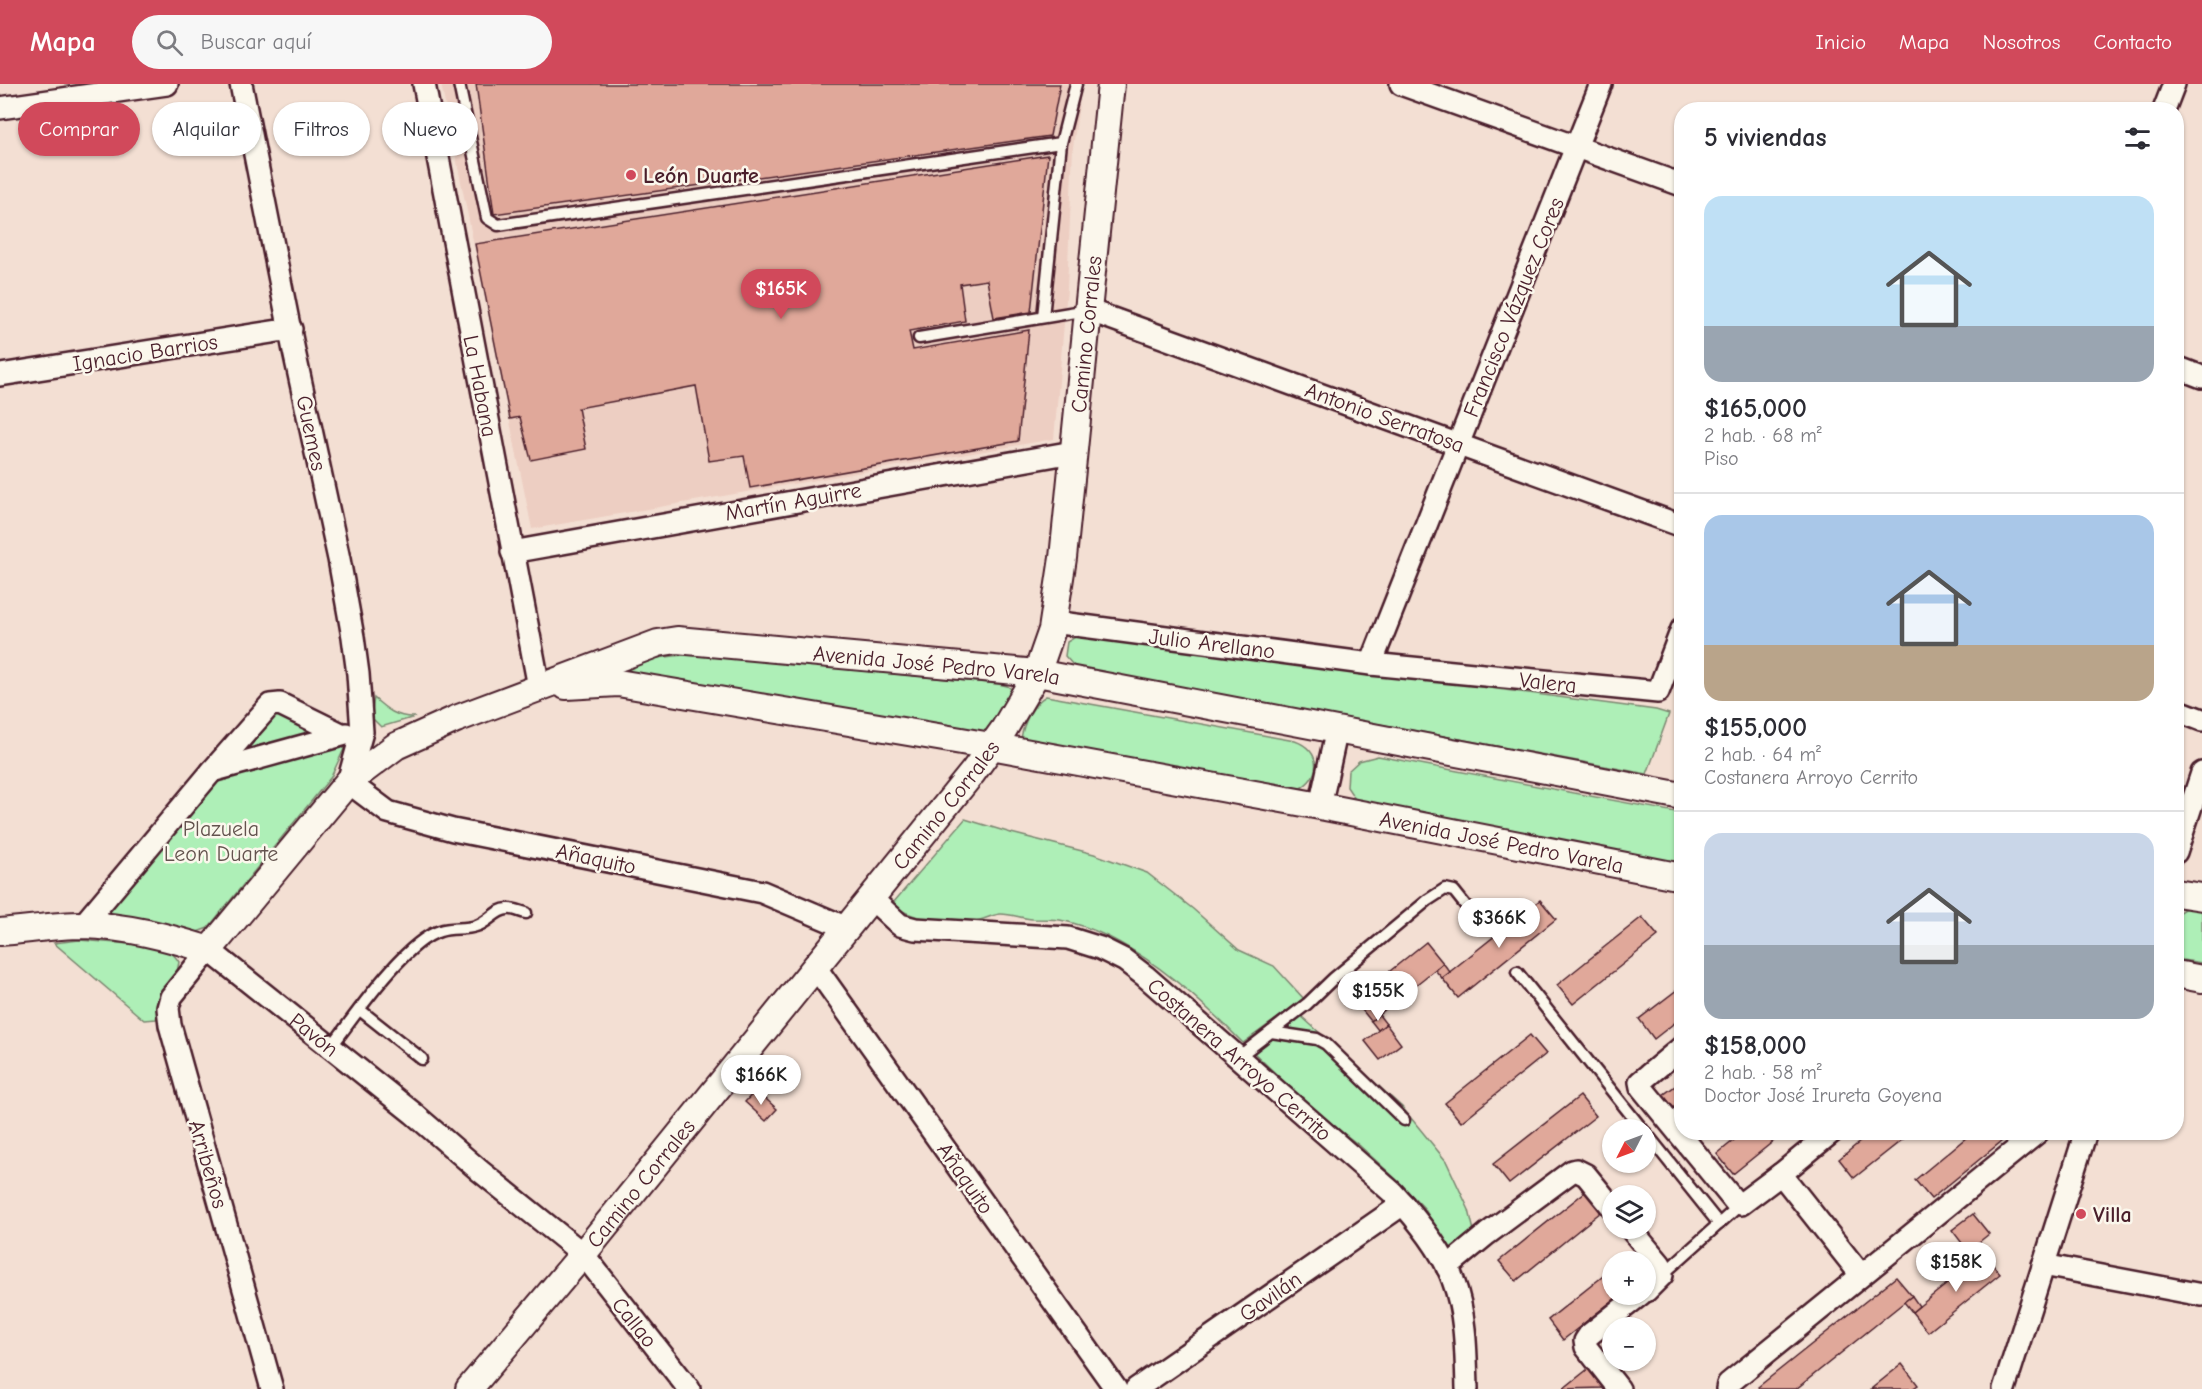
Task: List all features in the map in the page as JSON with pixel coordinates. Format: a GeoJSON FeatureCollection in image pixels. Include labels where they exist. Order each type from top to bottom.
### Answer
{"type":"FeatureCollection","features":[{"type":"Feature","properties":{"kind":"street"},"geometry":{"type":"LineString","coordinates":[[0,108],[167,84]]}},
{"type":"Feature","properties":{"kind":"street","name":"Guemes"},"geometry":{"type":"LineString","coordinates":[[241,84],[349,615],[358,674],[348,782]]}},
{"type":"Feature","properties":{"kind":"street","name":"La Habana"},"geometry":{"type":"LineString","coordinates":[[424,84],[539,687]]}},
{"type":"Feature","properties":{"kind":"street","name":"Camino Corrales"},"geometry":{"type":"LineString","coordinates":[[469,1389],[583,1254],[872,898],[1004,729],[1037,673],[1053,622],[1063,558],[1112,84]]}},
{"type":"Feature","properties":{"kind":"street"},"geometry":{"type":"LineString","coordinates":[[1401,84],[1674,182]]}},
{"type":"Feature","properties":{"kind":"street","name":"Francisco Vázquez Cores"},"geometry":{"type":"LineString","coordinates":[[1371,664],[1601,84]]}},
{"type":"Feature","properties":{"kind":"street"},"geometry":{"type":"LineString","coordinates":[[2167,102],[2174,84]]}},
{"type":"Feature","properties":{"kind":"street","name":"Antonio Serratosa"},"geometry":{"type":"LineString","coordinates":[[1088,310],[1674,523]]}},
{"type":"Feature","properties":{"kind":"street","name":"Ignacio Barrios"},"geometry":{"type":"LineString","coordinates":[[0,375],[291,329]]}},
{"type":"Feature","properties":{"kind":"street"},"geometry":{"type":"LineString","coordinates":[[2184,370],[2202,377]]}},
{"type":"Feature","properties":{"kind":"street","name":"Martín Aguirre"},"geometry":{"type":"LineString","coordinates":[[512,552],[1073,452]]}},
{"type":"Feature","properties":{"kind":"street","name":"Julio Arellano"},"geometry":{"type":"LineString","coordinates":[[1053,622],[1371,664]]}},
{"type":"Feature","properties":{"kind":"street","name":"Avenida José Pedro Varela"},"geometry":{"type":"LineString","coordinates":[[209,950],[348,782],[396,746],[456,719],[539,687],[658,644],[677,640],[1037,673],[1674,794]]}},
{"type":"Feature","properties":{"kind":"street","name":"Valera"},"geometry":{"type":"LineString","coordinates":[[1371,664],[1658,692],[1674,650]]}},
{"type":"Feature","properties":{"kind":"street","name":"Avenida José Pedro Varela"},"geometry":{"type":"LineString","coordinates":[[539,687],[618,683],[991,746],[1320,806],[1674,876]]}},
{"type":"Feature","properties":{"kind":"street"},"geometry":{"type":"LineString","coordinates":[[83,926],[270,705],[280,704],[351,733]]}},
{"type":"Feature","properties":{"kind":"street"},"geometry":{"type":"LineString","coordinates":[[2184,713],[2202,720]]}},
{"type":"Feature","properties":{"kind":"street"},"geometry":{"type":"LineString","coordinates":[[1320,806],[1337,729]]}},
{"type":"Feature","properties":{"kind":"street"},"geometry":{"type":"LineString","coordinates":[[212,771],[351,733]]}},
{"type":"Feature","properties":{"kind":"street"},"geometry":{"type":"LineString","coordinates":[[2184,828],[2202,773]]}},
{"type":"Feature","properties":{"kind":"street","name":"Añaquito"},"geometry":{"type":"LineString","coordinates":[[348,782],[388,812],[453,830],[762,892],[847,928]]}},
{"type":"Feature","properties":{"kind":"street"},"geometry":{"type":"LineString","coordinates":[[2184,894],[2202,897]]}},
{"type":"Feature","properties":{"kind":"street","name":"Costanera Arroyo Cerrito"},"geometry":{"type":"LineString","coordinates":[[872,898],[900,925],[915,929],[1068,938],[1100,948],[1124,960],[1138,971],[1393,1193],[1418,1220],[1453,1279],[1466,1343],[1467,1389]]}},
{"type":"Feature","properties":{"kind":"street","name":"Pavón"},"geometry":{"type":"LineString","coordinates":[[0,932],[83,926],[134,930],[175,939],[209,950],[583,1254]]}},
{"type":"Feature","properties":{"kind":"street","name":"Arribeños"},"geometry":{"type":"LineString","coordinates":[[209,950],[171,997],[168,1008],[170,1025],[272,1389]]}},
{"type":"Feature","properties":{"kind":"street","name":"Añaquito"},"geometry":{"type":"LineString","coordinates":[[816,968],[1116,1389]]}},
{"type":"Feature","properties":{"kind":"street"},"geometry":{"type":"LineString","coordinates":[[2184,976],[2202,979]]}},
{"type":"Feature","properties":{"kind":"street"},"geometry":{"type":"LineString","coordinates":[[1674,1054],[1640,1082],[1641,1087],[1674,1127]]}},
{"type":"Feature","properties":{"kind":"street"},"geometry":{"type":"LineString","coordinates":[[1684,1140],[1736,1203],[1741,1204],[1822,1140]]}},
{"type":"Feature","properties":{"kind":"street"},"geometry":{"type":"LineString","coordinates":[[1727,1389],[1728,1384],[2028,1140]]}},
{"type":"Feature","properties":{"kind":"street"},"geometry":{"type":"LineString","coordinates":[[2004,1389],[2083,1140]]}},
{"type":"Feature","properties":{"kind":"street"},"geometry":{"type":"LineString","coordinates":[[1447,1267],[1487,1234],[1572,1171],[1576,1170],[1586,1176],[1602,1195]]}},
{"type":"Feature","properties":{"kind":"street"},"geometry":{"type":"LineString","coordinates":[[1781,1174],[1861,1275]]}},
{"type":"Feature","properties":{"kind":"street","name":"Gavilán"},"geometry":{"type":"LineString","coordinates":[[1136,1389],[1403,1204]]}},
{"type":"Feature","properties":{"kind":"street"},"geometry":{"type":"LineString","coordinates":[[1639,1239],[1660,1264],[1662,1275],[1656,1281]]}},
{"type":"Feature","properties":{"kind":"street","name":"Callao"},"geometry":{"type":"LineString","coordinates":[[583,1254],[689,1389]]}},
{"type":"Feature","properties":{"kind":"street"},"geometry":{"type":"LineString","coordinates":[[2043,1265],[2202,1295]]}},
{"type":"Feature","properties":{"kind":"street"},"geometry":{"type":"LineString","coordinates":[[1619,1389],[1586,1347],[1585,1341],[1628,1305]]}},
{"type":"Feature","properties":{"kind":"lane"},"geometry":{"type":"LineString","coordinates":[[459,84],[487,218],[498,225],[1061,142]]}},
{"type":"Feature","properties":{"kind":"lane"},"geometry":{"type":"LineString","coordinates":[[1043,317],[1061,142],[1076,84]]}},
{"type":"Feature","properties":{"kind":"lane"},"geometry":{"type":"LineString","coordinates":[[919,338],[1088,310]]}},
{"type":"Feature","properties":{"kind":"lane"},"geometry":{"type":"LineString","coordinates":[[1237,1058],[1307,1004],[1334,978],[1428,900],[1445,889],[1454,891],[1479,921]]}},
{"type":"Feature","properties":{"kind":"lane"},"geometry":{"type":"LineString","coordinates":[[331,1047],[401,957],[438,931],[475,927],[508,909],[526,913]]}},
{"type":"Feature","properties":{"kind":"lane"},"geometry":{"type":"LineString","coordinates":[[1517,972],[1634,1119]]}},
{"type":"Feature","properties":{"kind":"lane"},"geometry":{"type":"LineString","coordinates":[[360,1010],[422,1059]]}},
{"type":"Feature","properties":{"kind":"lane"},"geometry":{"type":"LineString","coordinates":[[1271,1032],[1317,1039],[1326,1044],[1404,1120]]}},
{"type":"Feature","properties":{"kind":"lane"},"geometry":{"type":"LineString","coordinates":[[1656,1146],[1719,1224]]}},
{"type":"Feature","properties":{"kind":"lane"},"geometry":{"type":"LineString","coordinates":[[1662,1275],[1741,1204]]}},
{"type":"Feature","properties":{"kind":"shaded area"},"geometry":{"type":"Polygon","coordinates":[[[441,84],[1082,84],[1073,147],[1067,289],[1054,439],[532,529],[456,156],[478,156],[478,102],[445,102],[441,84]]]}},
{"type":"Feature","properties":{"kind":"green space"},"geometry":{"type":"Polygon","coordinates":[[[1077,636],[1157,644],[1656,710],[1669,714],[1647,774],[1084,669],[1074,666],[1065,656],[1067,642],[1077,636]]]}},
{"type":"Feature","properties":{"kind":"green space"},"geometry":{"type":"Polygon","coordinates":[[[691,654],[998,684],[1013,690],[991,734],[594,676],[632,661],[691,654]]]}},
{"type":"Feature","properties":{"kind":"green space"},"geometry":{"type":"Polygon","coordinates":[[[1046,696],[1295,741],[1304,745],[1314,757],[1315,772],[1305,785],[1297,790],[1021,739],[1029,714],[1046,696]]]}},
{"type":"Feature","properties":{"kind":"green space"},"geometry":{"type":"Polygon","coordinates":[[[374,698],[392,712],[415,717],[381,727],[371,717],[374,698]]]}},
{"type":"Feature","properties":{"kind":"green space"},"geometry":{"type":"Polygon","coordinates":[[[277,712],[334,733],[229,763],[277,712]]]}},
{"type":"Feature","properties":{"kind":"green space","name":"Plazuela Leon Duarte"},"geometry":{"type":"Polygon","coordinates":[[[343,746],[344,749],[331,777],[208,928],[192,934],[113,917],[108,911],[216,775],[343,746]]]}},
{"type":"Feature","properties":{"kind":"green space"},"geometry":{"type":"Polygon","coordinates":[[[1378,756],[1674,812],[1674,866],[1357,802],[1347,787],[1348,771],[1359,761],[1378,756]]]}},
{"type":"Feature","properties":{"kind":"green space"},"geometry":{"type":"Polygon","coordinates":[[[965,819],[1094,854],[1147,873],[1193,909],[1239,950],[1274,966],[1304,999],[1243,1043],[1204,1005],[1159,968],[1111,938],[1085,927],[1060,920],[1032,919],[1001,914],[977,921],[930,920],[908,914],[900,909],[893,903],[965,819]]]}},
{"type":"Feature","properties":{"kind":"green space"},"geometry":{"type":"Polygon","coordinates":[[[2184,909],[2202,910],[2202,963],[2184,960],[2184,909]]]}},
{"type":"Feature","properties":{"kind":"green space"},"geometry":{"type":"Polygon","coordinates":[[[79,940],[155,946],[174,956],[179,962],[177,972],[169,983],[156,1019],[144,1020],[54,943],[79,940]]]}},
{"type":"Feature","properties":{"kind":"green space"},"geometry":{"type":"Polygon","coordinates":[[[1301,1016],[1402,1107],[1446,1161],[1469,1210],[1475,1235],[1451,1253],[1424,1208],[1396,1179],[1360,1146],[1314,1110],[1252,1051],[1301,1016]]]}},
{"type":"Feature","properties":{"kind":"building","name":"León Duarte"},"geometry":{"type":"Polygon","coordinates":[[[476,84],[1060,84],[1050,136],[494,214],[476,84]]]}},
{"type":"Feature","properties":{"kind":"building"},"geometry":{"type":"Polygon","coordinates":[[[1048,155],[1031,312],[994,318],[987,280],[960,284],[965,321],[909,331],[913,350],[1029,330],[1018,441],[750,488],[744,456],[709,461],[696,386],[578,408],[586,449],[531,460],[520,417],[510,419],[475,244],[1048,155]]]}},
{"type":"Feature","properties":{"kind":"building"},"geometry":{"type":"Polygon","coordinates":[[[1540,900],[1556,919],[1458,998],[1442,978],[1540,900]]]}},
{"type":"Feature","properties":{"kind":"building"},"geometry":{"type":"Polygon","coordinates":[[[1642,917],[1658,936],[1573,1004],[1557,985],[1642,917]]]}},
{"type":"Feature","properties":{"kind":"building"},"geometry":{"type":"Polygon","coordinates":[[[1426,942],[1443,963],[1371,1021],[1354,1000],[1426,942]]]}},
{"type":"Feature","properties":{"kind":"building"},"geometry":{"type":"Polygon","coordinates":[[[1443,963],[1450,972],[1442,978],[1435,970],[1443,963]]]}},
{"type":"Feature","properties":{"kind":"building"},"geometry":{"type":"Polygon","coordinates":[[[1674,992],[1674,1023],[1654,1039],[1639,1019],[1674,992]]]}},
{"type":"Feature","properties":{"kind":"building"},"geometry":{"type":"Polygon","coordinates":[[[1379,1015],[1386,1024],[1378,1030],[1371,1021],[1379,1015]]]}},
{"type":"Feature","properties":{"kind":"building"},"geometry":{"type":"Polygon","coordinates":[[[1386,1024],[1401,1044],[1380,1060],[1365,1041],[1386,1024]]]}},
{"type":"Feature","properties":{"kind":"building"},"geometry":{"type":"Polygon","coordinates":[[[1530,1035],[1546,1054],[1461,1122],[1445,1103],[1530,1035]]]}},
{"type":"Feature","properties":{"kind":"building"},"geometry":{"type":"Polygon","coordinates":[[[1674,1087],[1674,1109],[1663,1095],[1674,1087]]]}},
{"type":"Feature","properties":{"kind":"building"},"geometry":{"type":"Polygon","coordinates":[[[756,1090],[777,1109],[766,1121],[745,1102],[756,1090]]]}},
{"type":"Feature","properties":{"kind":"building"},"geometry":{"type":"Polygon","coordinates":[[[1580,1096],[1596,1116],[1509,1184],[1493,1164],[1580,1096]]]}},
{"type":"Feature","properties":{"kind":"building"},"geometry":{"type":"Polygon","coordinates":[[[1734,1140],[1775,1140],[1733,1174],[1717,1154],[1734,1140]]]}},
{"type":"Feature","properties":{"kind":"building"},"geometry":{"type":"Polygon","coordinates":[[[1862,1140],[1902,1140],[1854,1178],[1839,1159],[1862,1140]]]}},
{"type":"Feature","properties":{"kind":"building"},"geometry":{"type":"Polygon","coordinates":[[[1963,1140],[2003,1140],[1931,1199],[1915,1180],[1963,1140]]]}},
{"type":"Feature","properties":{"kind":"building"},"geometry":{"type":"Polygon","coordinates":[[[1585,1192],[1601,1212],[1516,1281],[1499,1261],[1585,1192]]]}},
{"type":"Feature","properties":{"kind":"building"},"geometry":{"type":"Polygon","coordinates":[[[1973,1214],[1989,1234],[1968,1251],[1952,1230],[1973,1214]]]}},
{"type":"Feature","properties":{"kind":"building"},"geometry":{"type":"Polygon","coordinates":[[[1976,1245],[1984,1254],[1976,1260],[1968,1251],[1976,1245]]]}},
{"type":"Feature","properties":{"kind":"building"},"geometry":{"type":"Polygon","coordinates":[[[1984,1254],[2000,1274],[1928,1332],[1912,1312],[1984,1254]]]}},
{"type":"Feature","properties":{"kind":"building"},"geometry":{"type":"Polygon","coordinates":[[[1602,1277],[1602,1305],[1607,1305],[1563,1340],[1548,1320],[1602,1277]]]}},
{"type":"Feature","properties":{"kind":"building"},"geometry":{"type":"Polygon","coordinates":[[[1896,1277],[1912,1296],[1796,1389],[1760,1389],[1758,1387],[1896,1277]]]}},
{"type":"Feature","properties":{"kind":"building"},"geometry":{"type":"Polygon","coordinates":[[[1912,1296],[1919,1306],[1912,1312],[1904,1302],[1912,1296]]]}},
{"type":"Feature","properties":{"kind":"building"},"geometry":{"type":"Polygon","coordinates":[[[1902,1364],[1918,1385],[1912,1389],[1871,1389],[1902,1364]]]}},
{"type":"Feature","properties":{"kind":"building"},"geometry":{"type":"Polygon","coordinates":[[[1588,1369],[1604,1388],[1563,1389],[1588,1369]]]}},
{"type":"Feature","properties":{"kind":"place","name":"León Duarte"},"geometry":{"type":"Point","coordinates":[631,175]}},
{"type":"Feature","properties":{"kind":"place","name":"Villa"},"geometry":{"type":"Point","coordinates":[2081,1214]}}]}
